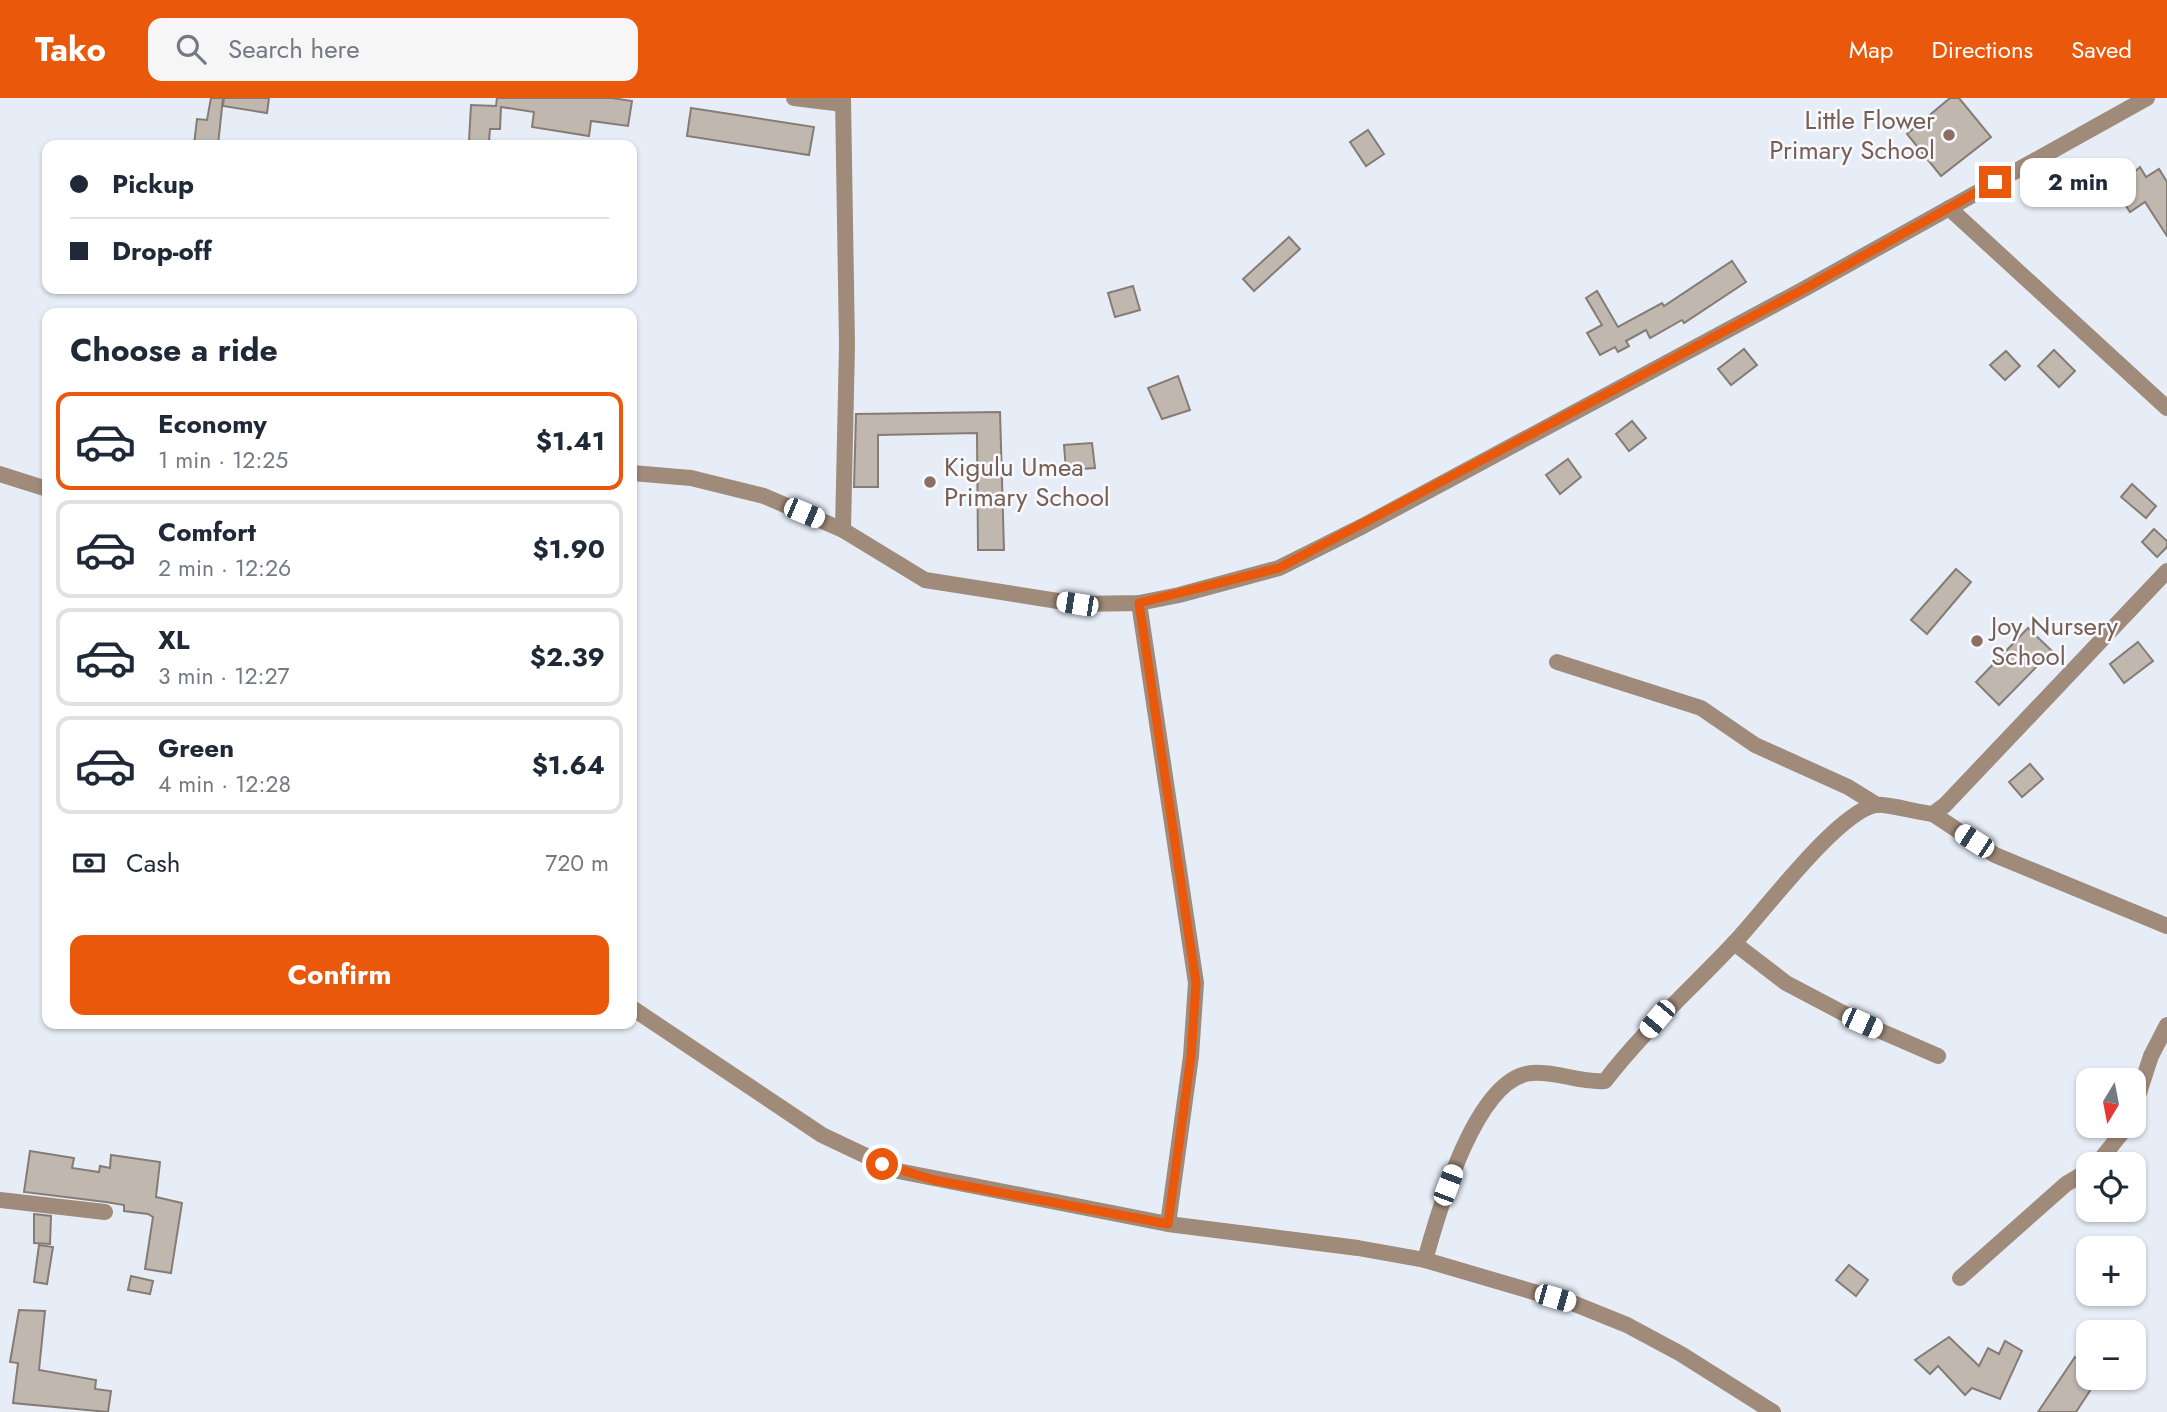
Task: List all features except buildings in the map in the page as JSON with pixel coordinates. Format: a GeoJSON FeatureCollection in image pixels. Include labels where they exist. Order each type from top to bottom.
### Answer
{"type":"FeatureCollection","features":[{"type":"Feature","properties":{"kind":"street"},"geometry":{"type":"LineString","coordinates":[[794,98],[843,101],[847,318],[843,530]]}},
{"type":"Feature","properties":{"kind":"street"},"geometry":{"type":"LineString","coordinates":[[637,473],[691,478],[764,496],[843,530],[925,580],[1077,604],[1139,603],[1279,568],[1804,289],[2147,98]]}},
{"type":"Feature","properties":{"kind":"street"},"geometry":{"type":"LineString","coordinates":[[1949,208],[2167,408]]}},
{"type":"Feature","properties":{"kind":"street"},"geometry":{"type":"LineString","coordinates":[[0,474],[42,487]]}},
{"type":"Feature","properties":{"kind":"street"},"geometry":{"type":"LineString","coordinates":[[1933,814],[1973,777],[2036,706],[2167,571]]}},
{"type":"Feature","properties":{"kind":"street"},"geometry":{"type":"LineString","coordinates":[[1139,603],[1196,983],[1191,1056],[1168,1224]]}},
{"type":"Feature","properties":{"kind":"street"},"geometry":{"type":"LineString","coordinates":[[1557,662],[1701,708],[1755,746],[1848,787],[1877,805],[1933,814],[1995,855],[2167,926]]}},
{"type":"Feature","properties":{"kind":"street"},"geometry":{"type":"LineString","coordinates":[[1425,1260],[1440,1206],[1468,1134],[1502,1088],[1517,1076],[1533,1072],[1605,1082],[1657,1019],[1734,943],[1812,854],[1849,821],[1877,805]]}},
{"type":"Feature","properties":{"kind":"street"},"geometry":{"type":"LineString","coordinates":[[1734,943],[1787,983],[1862,1023],[1938,1056]]}},
{"type":"Feature","properties":{"kind":"street"},"geometry":{"type":"LineString","coordinates":[[637,1011],[822,1135],[898,1171],[1168,1224],[1358,1248],[1425,1260],[1575,1304],[1627,1325],[1681,1354],[1766,1408]]}},
{"type":"Feature","properties":{"kind":"street"},"geometry":{"type":"LineString","coordinates":[[2146,1071],[2167,1025]]}},
{"type":"Feature","properties":{"kind":"street"},"geometry":{"type":"LineString","coordinates":[[2106,1152],[2117,1138]]}},
{"type":"Feature","properties":{"kind":"street"},"geometry":{"type":"LineString","coordinates":[[1960,1278],[2076,1178]]}},
{"type":"Feature","properties":{"kind":"street"},"geometry":{"type":"LineString","coordinates":[[0,1200],[105,1212]]}},
{"type":"Feature","properties":{"kind":"street"},"geometry":{"type":"LineString","coordinates":[[1740,1412],[1766,1408]]}},
{"type":"Feature","properties":{"kind":"place","name":"Little Flower Primary School"},"geometry":{"type":"Point","coordinates":[1949,135]}},
{"type":"Feature","properties":{"kind":"place","name":"Kigulu Umea Primary School"},"geometry":{"type":"Point","coordinates":[930,482]}},
{"type":"Feature","properties":{"kind":"place","name":"Joy Nursery School"},"geometry":{"type":"Point","coordinates":[1977,641]}},
{"type":"Feature","properties":{"kind":"route"},"geometry":{"type":"LineString","coordinates":[[882,1164],[934,1180],[1168,1224],[1191,1056],[1196,983],[1139,603],[1279,568],[1363,526],[1804,289],[1995,182]]}}]}
